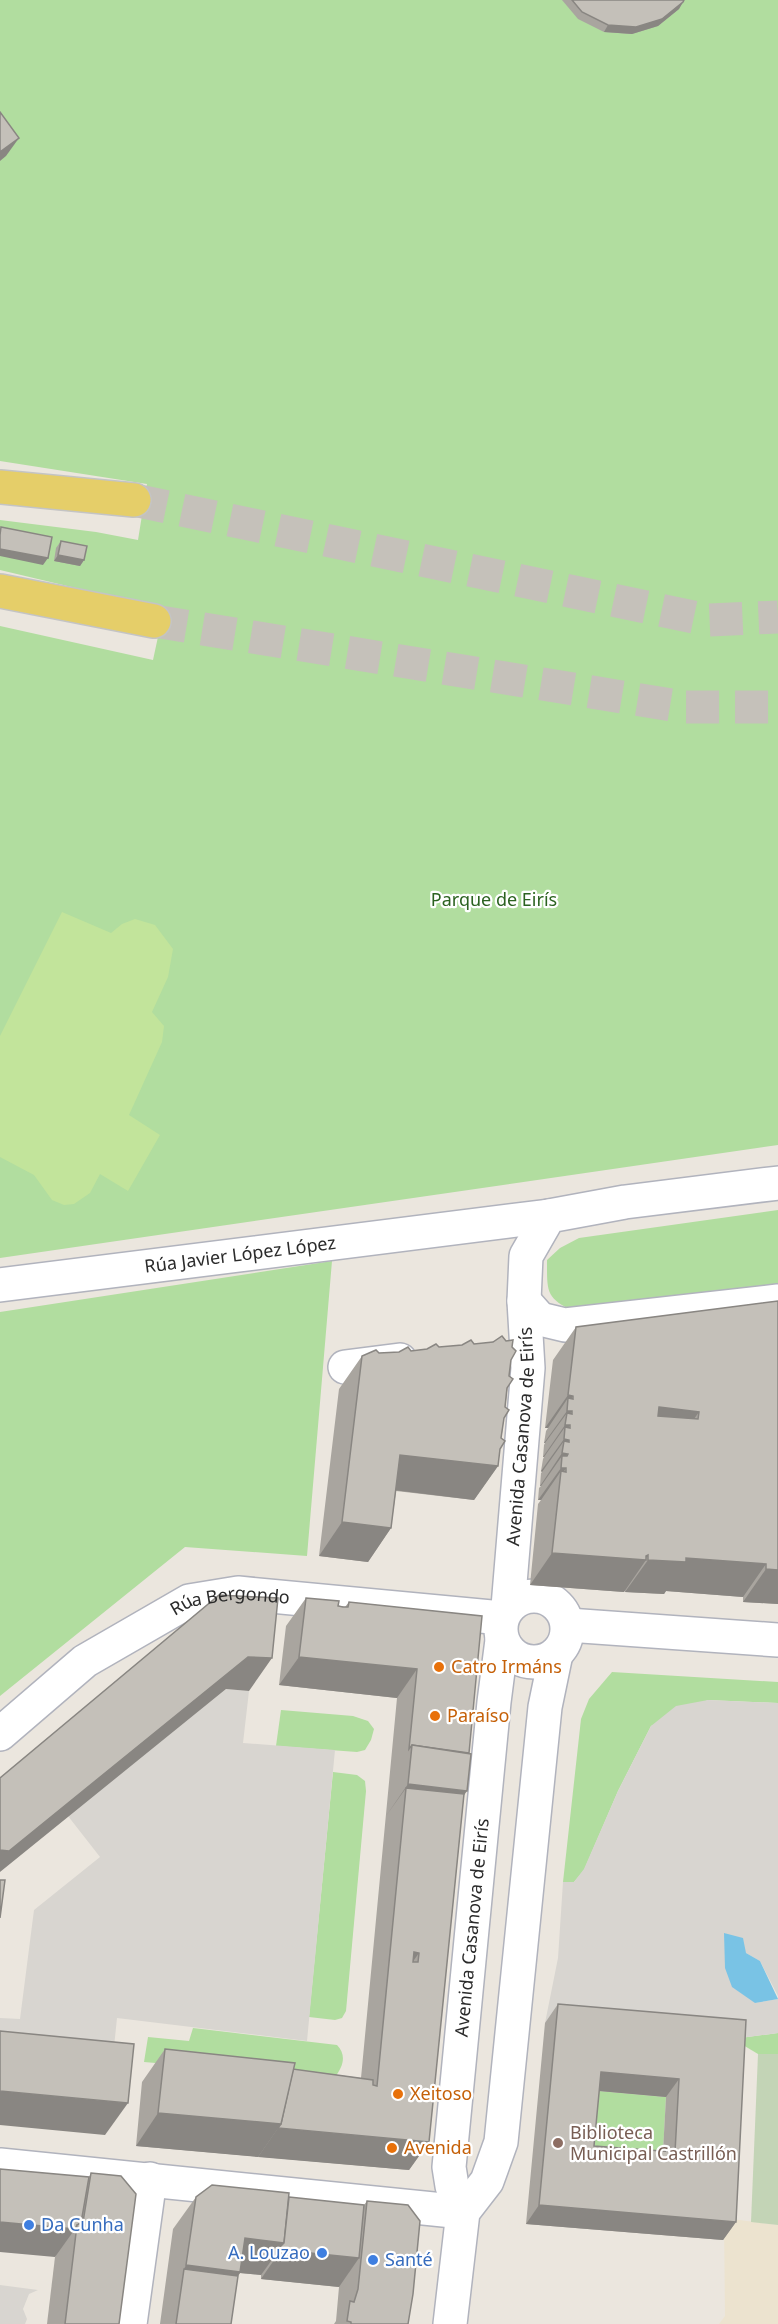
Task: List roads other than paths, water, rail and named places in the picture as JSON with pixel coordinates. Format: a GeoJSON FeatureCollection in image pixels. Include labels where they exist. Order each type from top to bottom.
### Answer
{"type":"FeatureCollection","features":[{"type":"Feature","properties":{"kind":"main road"},"geometry":{"type":"LineString","coordinates":[[0,487],[134,500]]}},
{"type":"Feature","properties":{"kind":"main road"},"geometry":{"type":"LineString","coordinates":[[0,591],[154,621]]}},
{"type":"Feature","properties":{"kind":"street","name":"Rúa Javier López López"},"geometry":{"type":"LineString","coordinates":[[0,1285],[478,1226],[625,1202],[778,1183]]}},
{"type":"Feature","properties":{"kind":"street"},"geometry":{"type":"LineString","coordinates":[[549,1216],[526,1256],[524,1301],[540,1319],[566,1325],[778,1301]]}},
{"type":"Feature","properties":{"kind":"street"},"geometry":{"type":"LineString","coordinates":[[478,1226],[526,1256]]}},
{"type":"Feature","properties":{"kind":"street","name":"Avenida Casanova de Eirís"},"geometry":{"type":"LineString","coordinates":[[464,2212],[452,2186],[449,2167],[528,1368],[513,1348],[524,1301]]}},
{"type":"Feature","properties":{"kind":"street"},"geometry":{"type":"LineString","coordinates":[[345,1366],[433,1356]]}},
{"type":"Feature","properties":{"kind":"street","name":"Rúa Bergondo"},"geometry":{"type":"LineString","coordinates":[[0,1734],[85,1661],[189,1601],[238,1593],[504,1622]]}},
{"type":"Feature","properties":{"kind":"street"},"geometry":{"type":"LineString","coordinates":[[450,2324],[464,2212],[487,2181],[501,2142],[545,1707],[562,1640],[565,1615],[550,1599],[539,1595],[527,1596],[517,1600],[504,1622],[508,1650],[526,1661],[547,1660],[562,1640]]}},
{"type":"Feature","properties":{"kind":"street"},"geometry":{"type":"LineString","coordinates":[[562,1640],[778,1640]]}},
{"type":"Feature","properties":{"kind":"street"},"geometry":{"type":"LineString","coordinates":[[0,2165],[464,2212]]}},
{"type":"Feature","properties":{"kind":"street"},"geometry":{"type":"LineString","coordinates":[[130,2324],[150,2179]]}},
{"type":"Feature","properties":{"kind":"water"},"geometry":{"type":"Polygon","coordinates":[[[724,1933],[743,1938],[746,1953],[760,1961],[778,1999],[755,2003],[732,1987],[725,1968],[724,1933]]]}},
{"type":"Feature","properties":{"kind":"tunnel"},"geometry":{"type":"LineString","coordinates":[[134,500],[708,620],[778,617]]}},
{"type":"Feature","properties":{"kind":"tunnel"},"geometry":{"type":"LineString","coordinates":[[154,621],[684,707],[778,707]]}},
{"type":"Feature","properties":{"kind":"place","name":"Catro Irmáns"},"geometry":{"type":"Point","coordinates":[439,1667]}},
{"type":"Feature","properties":{"kind":"place","name":"Paraíso"},"geometry":{"type":"Point","coordinates":[435,1716]}},
{"type":"Feature","properties":{"kind":"place","name":"Xeitoso"},"geometry":{"type":"Point","coordinates":[398,2094]}},
{"type":"Feature","properties":{"kind":"place","name":"Biblioteca Municipal Castrillón"},"geometry":{"type":"Point","coordinates":[558,2143]}},
{"type":"Feature","properties":{"kind":"place","name":"Avenida"},"geometry":{"type":"Point","coordinates":[392,2148]}},
{"type":"Feature","properties":{"kind":"place","name":"Da Cunha"},"geometry":{"type":"Point","coordinates":[29,2225]}},
{"type":"Feature","properties":{"kind":"place","name":"A. Louzao"},"geometry":{"type":"Point","coordinates":[322,2253]}},
{"type":"Feature","properties":{"kind":"place","name":"Santé"},"geometry":{"type":"Point","coordinates":[373,2260]}},
{"type":"Feature","properties":{"kind":"park label","name":"Parque de Eirís"},"geometry":{"type":"Point","coordinates":[494,900]}}]}
